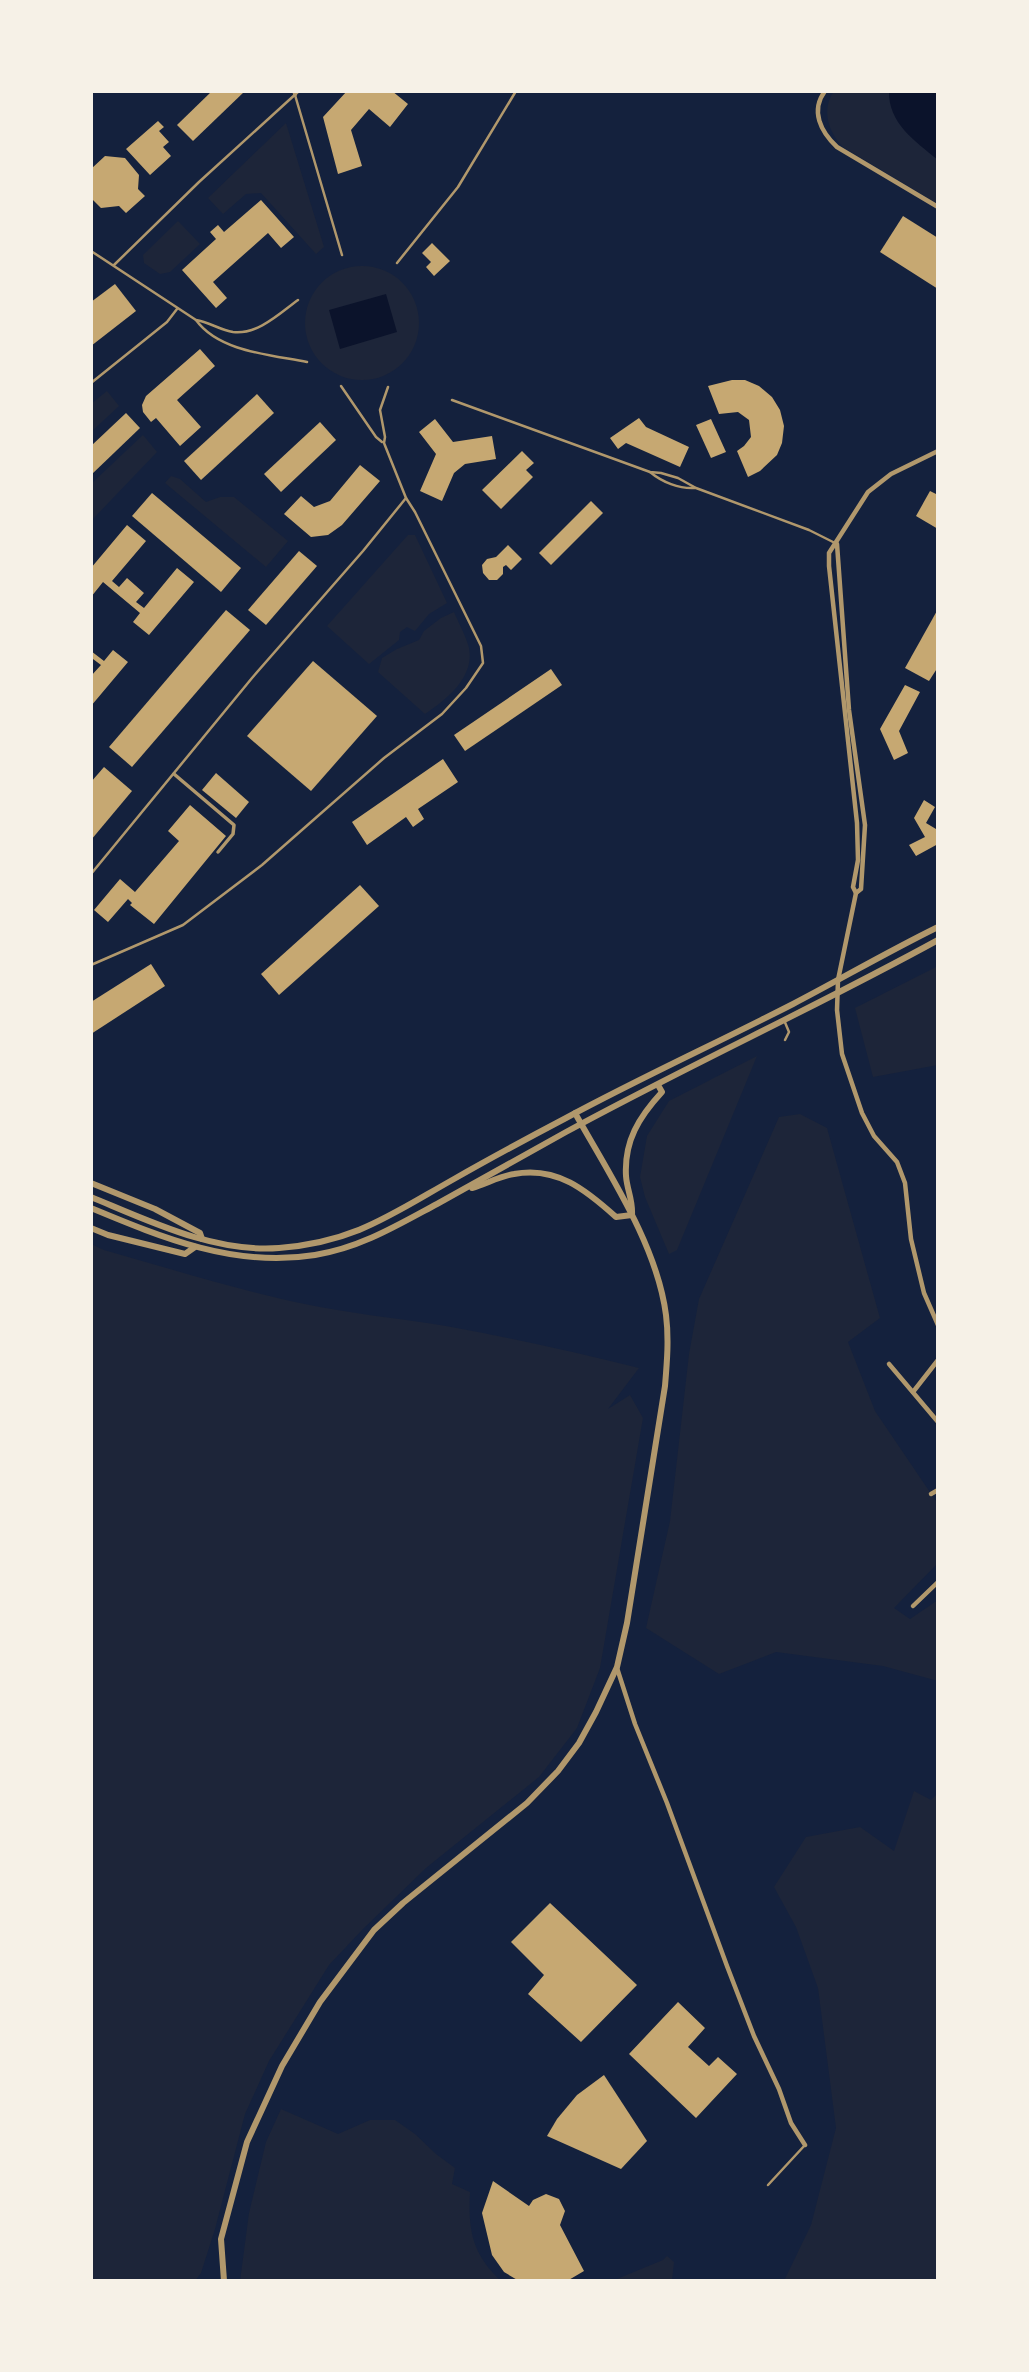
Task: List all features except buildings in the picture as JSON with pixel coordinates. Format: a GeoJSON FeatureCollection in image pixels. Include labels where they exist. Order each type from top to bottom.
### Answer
{"type":"FeatureCollection","features":[{"type":"Feature","properties":{"kind":"street"},"geometry":{"type":"LineString","coordinates":[[825,91],[818,108],[819,122],[825,135],[837,147],[938,207]]}},
{"type":"Feature","properties":{"kind":"street"},"geometry":{"type":"LineString","coordinates":[[938,451],[891,474],[868,492],[830,553],[829,566],[857,823],[858,860],[853,887],[856,893],[838,980],[842,1054],[862,1113],[874,1136],[897,1162],[905,1183],[911,1239],[924,1293],[935,1309],[938,1325]]}},
{"type":"Feature","properties":{"kind":"street"},"geometry":{"type":"LineString","coordinates":[[836,544],[849,710],[865,825],[861,889],[856,893]]}},
{"type":"Feature","properties":{"kind":"street"},"geometry":{"type":"LineString","coordinates":[[174,774],[234,825],[233,834],[218,852]]}},
{"type":"Feature","properties":{"kind":"street"},"geometry":{"type":"LineString","coordinates":[[91,1197],[202,1239],[241,1246],[275,1248],[309,1244],[359,1232],[575,1113],[938,927]]}},
{"type":"Feature","properties":{"kind":"street"},"geometry":{"type":"LineString","coordinates":[[91,1208],[195,1247],[244,1257],[316,1255],[367,1241],[581,1125],[938,940]]}},
{"type":"Feature","properties":{"kind":"street"},"geometry":{"type":"LineString","coordinates":[[632,1214],[633,1200],[626,1180],[626,1157],[635,1126],[662,1092],[658,1085]]}},
{"type":"Feature","properties":{"kind":"street"},"geometry":{"type":"LineString","coordinates":[[224,2281],[221,2239],[247,2142],[282,2066],[320,2002],[374,1930],[403,1903],[527,1803],[558,1771],[579,1743],[617,1667],[657,1437],[667,1355],[666,1314],[661,1292],[632,1214],[575,1113]]}},
{"type":"Feature","properties":{"kind":"street"},"geometry":{"type":"LineString","coordinates":[[460,1191],[512,1174],[539,1173],[563,1178],[595,1198],[616,1217],[632,1214]]}},
{"type":"Feature","properties":{"kind":"street"},"geometry":{"type":"LineString","coordinates":[[91,1182],[155,1209],[200,1233],[202,1239]]}},
{"type":"Feature","properties":{"kind":"street"},"geometry":{"type":"LineString","coordinates":[[91,1228],[108,1235],[185,1254],[195,1247]]}},
{"type":"Feature","properties":{"kind":"street"},"geometry":{"type":"LineString","coordinates":[[913,1392],[938,1360]]}},
{"type":"Feature","properties":{"kind":"street"},"geometry":{"type":"LineString","coordinates":[[889,1364],[938,1422]]}},
{"type":"Feature","properties":{"kind":"street"},"geometry":{"type":"LineString","coordinates":[[932,1494],[938,1490]]}},
{"type":"Feature","properties":{"kind":"street"},"geometry":{"type":"LineString","coordinates":[[913,1606],[938,1582]]}},
{"type":"Feature","properties":{"kind":"street"},"geometry":{"type":"LineString","coordinates":[[617,1667],[635,1724],[667,1803],[726,1966],[791,2123],[805,2145]]}},
{"type":"Feature","properties":{"kind":"lane"},"geometry":{"type":"LineString","coordinates":[[397,263],[458,187],[516,91]]}},
{"type":"Feature","properties":{"kind":"lane"},"geometry":{"type":"LineString","coordinates":[[114,265],[296,92],[342,255]]}},
{"type":"Feature","properties":{"kind":"lane"},"geometry":{"type":"LineString","coordinates":[[91,251],[196,320],[235,332],[247,332],[260,327],[298,300]]}},
{"type":"Feature","properties":{"kind":"lane"},"geometry":{"type":"LineString","coordinates":[[91,383],[167,322],[177,309]]}},
{"type":"Feature","properties":{"kind":"lane"},"geometry":{"type":"LineString","coordinates":[[196,320],[201,328],[242,348],[307,362]]}},
{"type":"Feature","properties":{"kind":"lane"},"geometry":{"type":"LineString","coordinates":[[341,386],[376,437],[384,443]]}},
{"type":"Feature","properties":{"kind":"lane"},"geometry":{"type":"LineString","coordinates":[[91,965],[183,925],[262,865],[384,758],[442,714],[466,688],[483,663],[481,646],[406,498],[384,443],[380,410],[388,387]]}},
{"type":"Feature","properties":{"kind":"lane"},"geometry":{"type":"LineString","coordinates":[[452,400],[650,472],[662,472],[696,488],[799,526],[836,544]]}},
{"type":"Feature","properties":{"kind":"lane"},"geometry":{"type":"LineString","coordinates":[[650,472],[658,479],[684,489],[696,488]]}},
{"type":"Feature","properties":{"kind":"lane"},"geometry":{"type":"LineString","coordinates":[[91,874],[293,629],[406,498]]}},
{"type":"Feature","properties":{"kind":"lane"},"geometry":{"type":"LineString","coordinates":[[784,1020],[789,1032],[785,1040]]}},
{"type":"Feature","properties":{"kind":"lane"},"geometry":{"type":"LineString","coordinates":[[768,2185],[805,2145]]}},
{"type":"Feature","properties":{"kind":"shaded area"},"geometry":{"type":"Polygon","coordinates":[[[834,91],[938,91],[938,204],[843,147],[833,134],[828,120],[828,105],[834,91]]]}},
{"type":"Feature","properties":{"kind":"shaded area"},"geometry":{"type":"Polygon","coordinates":[[[889,91],[938,91],[938,160],[898,122],[893,113],[889,91]]]}},
{"type":"Feature","properties":{"kind":"shaded area"},"geometry":{"type":"Polygon","coordinates":[[[286,123],[324,247],[316,254],[261,193],[246,194],[223,214],[208,198],[286,123]]]}},
{"type":"Feature","properties":{"kind":"shaded area"},"geometry":{"type":"Polygon","coordinates":[[[178,221],[200,244],[170,272],[160,274],[144,263],[143,255],[178,221]]]}},
{"type":"Feature","properties":{"kind":"shaded area"},"geometry":{"type":"Polygon","coordinates":[[[362,266],[384,270],[394,275],[410,291],[415,301],[419,323],[415,345],[410,355],[394,371],[384,376],[362,380],[340,376],[330,371],[314,355],[309,345],[305,323],[309,301],[314,291],[330,275],[340,270],[362,266]]]}},
{"type":"Feature","properties":{"kind":"shaded area"},"geometry":{"type":"Polygon","coordinates":[[[386,294],[397,332],[340,349],[329,310],[386,294]]]}},
{"type":"Feature","properties":{"kind":"shaded area"},"geometry":{"type":"Polygon","coordinates":[[[107,391],[119,406],[91,432],[91,404],[107,391]]]}},
{"type":"Feature","properties":{"kind":"shaded area"},"geometry":{"type":"Polygon","coordinates":[[[143,435],[157,452],[91,521],[91,484],[143,435]]]}},
{"type":"Feature","properties":{"kind":"shaded area"},"geometry":{"type":"Polygon","coordinates":[[[171,476],[180,479],[206,502],[220,497],[234,497],[288,541],[266,567],[165,483],[171,476]]]}},
{"type":"Feature","properties":{"kind":"shaded area"},"geometry":{"type":"Polygon","coordinates":[[[408,535],[415,535],[447,603],[429,614],[415,631],[407,627],[400,632],[399,640],[369,664],[327,626],[408,535]]]}},
{"type":"Feature","properties":{"kind":"shaded area"},"geometry":{"type":"Polygon","coordinates":[[[454,612],[469,648],[468,669],[450,695],[425,714],[378,672],[382,658],[419,640],[424,631],[454,612]]]}},
{"type":"Feature","properties":{"kind":"shaded area"},"geometry":{"type":"Polygon","coordinates":[[[938,966],[938,1065],[873,1077],[855,1008],[938,966]]]}},
{"type":"Feature","properties":{"kind":"shaded area"},"geometry":{"type":"Polygon","coordinates":[[[757,1056],[677,1250],[669,1254],[645,1197],[640,1177],[647,1136],[669,1101],[757,1056]]]}},
{"type":"Feature","properties":{"kind":"shaded area"},"geometry":{"type":"Polygon","coordinates":[[[800,1114],[827,1128],[880,1318],[848,1342],[875,1411],[938,1504],[938,1563],[894,1608],[910,1619],[938,1600],[938,1681],[883,1666],[776,1652],[719,1674],[646,1628],[670,1521],[689,1354],[699,1299],[779,1117],[800,1114]]]}},
{"type":"Feature","properties":{"kind":"shaded area"},"geometry":{"type":"Polygon","coordinates":[[[91,1244],[184,1273],[293,1301],[543,1345],[639,1368],[608,1409],[630,1395],[643,1418],[600,1668],[577,1728],[539,1777],[426,1868],[329,1965],[269,2061],[245,2114],[215,2229],[201,2273],[195,2281],[91,2281],[91,1244]]]}},
{"type":"Feature","properties":{"kind":"shaded area"},"geometry":{"type":"Polygon","coordinates":[[[914,1791],[931,1800],[938,1793],[938,2281],[784,2281],[811,2225],[836,2128],[818,1988],[796,1927],[774,1887],[806,1837],[860,1827],[894,1851],[914,1791]]]}},
{"type":"Feature","properties":{"kind":"shaded area"},"geometry":{"type":"Polygon","coordinates":[[[281,2109],[338,2134],[370,2120],[395,2120],[415,2134],[455,2168],[452,2184],[470,2192],[470,2218],[474,2241],[484,2261],[501,2281],[240,2281],[249,2213],[266,2142],[281,2109]]]}},
{"type":"Feature","properties":{"kind":"shaded area"},"geometry":{"type":"Polygon","coordinates":[[[667,2256],[674,2262],[672,2281],[612,2281],[663,2260],[667,2256]]]}}]}
